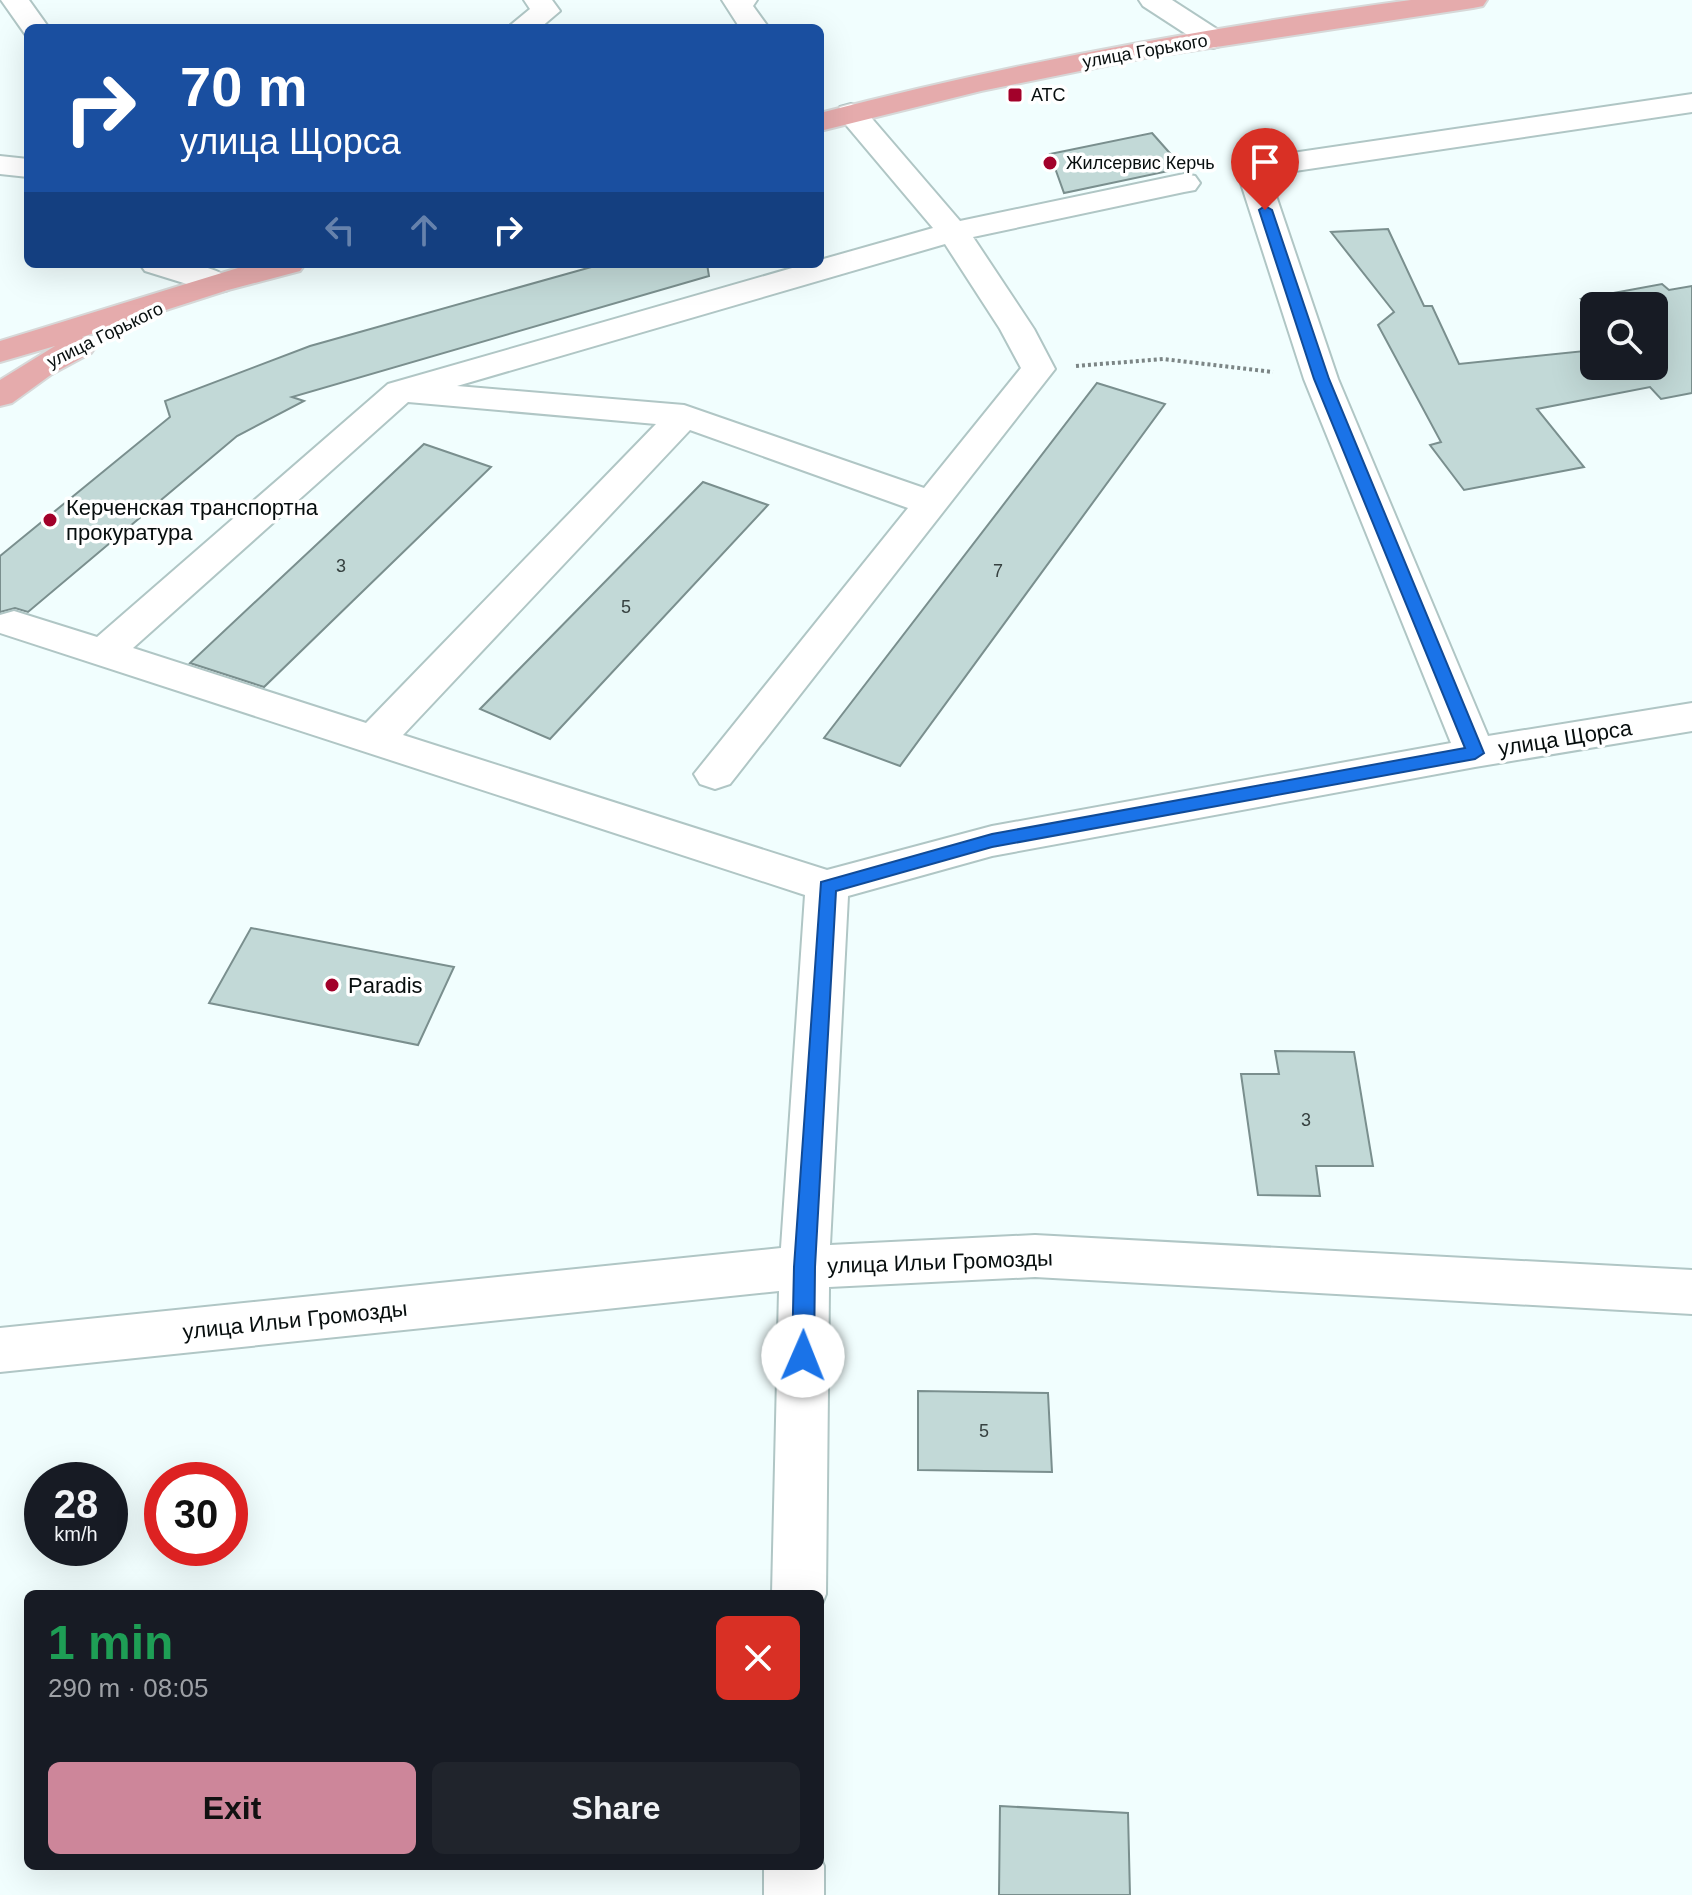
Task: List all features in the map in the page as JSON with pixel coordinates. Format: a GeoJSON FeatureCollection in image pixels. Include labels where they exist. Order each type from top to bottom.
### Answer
{"type":"FeatureCollection","features":[{"type":"Feature","properties":{"kind":"main road","name":"улица Горького"},"geometry":{"type":"LineString","coordinates":[[829,117],[1038,70],[1313,22],[1473,0]]}},
{"type":"Feature","properties":{"kind":"main road","name":"улица Горького"},"geometry":{"type":"LineString","coordinates":[[0,352],[216,283],[274,268]]}},
{"type":"Feature","properties":{"kind":"main road","name":"улица Горького"},"geometry":{"type":"LineString","coordinates":[[0,396],[40,367],[91,339],[216,283]]}},
{"type":"Feature","properties":{"kind":"street"},"geometry":{"type":"LineString","coordinates":[[15,0],[32,24]]}},
{"type":"Feature","properties":{"kind":"street"},"geometry":{"type":"LineString","coordinates":[[527,24],[546,11],[538,0]]}},
{"type":"Feature","properties":{"kind":"street"},"geometry":{"type":"LineString","coordinates":[[1153,0],[1213,39]]}},
{"type":"Feature","properties":{"kind":"street"},"geometry":{"type":"LineString","coordinates":[[737,1],[752,24]]}},
{"type":"Feature","properties":{"kind":"street"},"geometry":{"type":"LineString","coordinates":[[1475,753],[1321,379],[1251,168],[1692,103]]}},
{"type":"Feature","properties":{"kind":"street"},"geometry":{"type":"LineString","coordinates":[[715,774],[1038,369],[1017,329],[953,232],[829,117]]}},
{"type":"Feature","properties":{"kind":"street"},"geometry":{"type":"LineString","coordinates":[[0,165],[24,168]]}},
{"type":"Feature","properties":{"kind":"street"},"geometry":{"type":"LineString","coordinates":[[103,653],[400,391],[953,232],[1184,183]]}},
{"type":"Feature","properties":{"kind":"street"},"geometry":{"type":"LineString","coordinates":[[169,268],[216,283]]}},
{"type":"Feature","properties":{"kind":"street"},"geometry":{"type":"LineString","coordinates":[[400,391],[684,416],[931,503]]}},
{"type":"Feature","properties":{"kind":"street"},"geometry":{"type":"LineString","coordinates":[[374,740],[684,416]]}},
{"type":"Feature","properties":{"kind":"street"},"geometry":{"type":"LineString","coordinates":[[14,624],[827,886],[804,1267],[799,1590]]}},
{"type":"Feature","properties":{"kind":"street","name":"улица Щорса"},"geometry":{"type":"LineString","coordinates":[[827,886],[992,841],[1475,753],[1692,717]]}},
{"type":"Feature","properties":{"kind":"street","name":"улица Ильи Громозды"},"geometry":{"type":"LineString","coordinates":[[0,1350],[804,1267],[1035,1256],[1692,1292]]}},
{"type":"Feature","properties":{"kind":"street"},"geometry":{"type":"LineString","coordinates":[[794,1870],[794,1895]]}},
{"type":"Feature","properties":{"kind":"path"},"geometry":{"type":"LineString","coordinates":[[1038,369],[1163,359],[1321,379]]}},
{"type":"Feature","properties":{"kind":"building"},"geometry":{"type":"Polygon","coordinates":[[[1152,133],[1183,168],[1064,193],[1050,154],[1152,133]]]}},
{"type":"Feature","properties":{"kind":"building"},"geometry":{"type":"Polygon","coordinates":[[[1388,229],[1424,306],[1432,306],[1459,364],[1580,351],[1580,380],[1668,380],[1668,292],[1619,292],[1662,284],[1669,290],[1692,286],[1692,393],[1661,399],[1650,387],[1537,409],[1584,467],[1464,490],[1430,445],[1441,442],[1378,325],[1394,312],[1331,232],[1388,229]]]}},
{"type":"Feature","properties":{"kind":"building"},"geometry":{"type":"Polygon","coordinates":[[[588,268],[708,268],[709,276],[292,397],[304,401],[237,436],[28,612],[15,608],[0,612],[0,556],[170,417],[165,401],[310,346],[588,268]]]}},
{"type":"Feature","properties":{"kind":"building"},"geometry":{"type":"Polygon","coordinates":[[[1097,383],[1165,404],[900,766],[824,738],[1097,383]]]}},
{"type":"Feature","properties":{"kind":"building"},"geometry":{"type":"Polygon","coordinates":[[[424,444],[491,467],[264,687],[190,663],[424,444]]]}},
{"type":"Feature","properties":{"kind":"building"},"geometry":{"type":"Polygon","coordinates":[[[703,482],[768,505],[550,739],[480,709],[703,482]]]}},
{"type":"Feature","properties":{"kind":"building","name":"Paradis"},"geometry":{"type":"Polygon","coordinates":[[[251,928],[454,967],[418,1045],[209,1003],[251,928]]]}},
{"type":"Feature","properties":{"kind":"building"},"geometry":{"type":"Polygon","coordinates":[[[1275,1051],[1354,1052],[1373,1166],[1316,1166],[1320,1196],[1258,1195],[1241,1074],[1279,1074],[1275,1051]]]}},
{"type":"Feature","properties":{"kind":"building"},"geometry":{"type":"Polygon","coordinates":[[[918,1391],[1048,1393],[1052,1472],[918,1470],[918,1391]]]}},
{"type":"Feature","properties":{"kind":"building"},"geometry":{"type":"Polygon","coordinates":[[[1000,1806],[1128,1813],[1130,1895],[999,1895],[1000,1806]]]}},
{"type":"Feature","properties":{"kind":"place","name":"АТС"},"geometry":{"type":"Point","coordinates":[1015,95]}},
{"type":"Feature","properties":{"kind":"place","name":"Жилсервис Керчь"},"geometry":{"type":"Point","coordinates":[1050,163]}},
{"type":"Feature","properties":{"kind":"place","name":"Керченская транспортна прокуратура"},"geometry":{"type":"Point","coordinates":[50,520]}},
{"type":"Feature","properties":{"kind":"place","name":"Paradis"},"geometry":{"type":"Point","coordinates":[332,985]}},
{"type":"Feature","properties":{"kind":"route"},"geometry":{"type":"LineString","coordinates":[[803,1356],[804,1267],[827,886],[992,841],[1475,753],[1321,379],[1265,210]]}}]}
